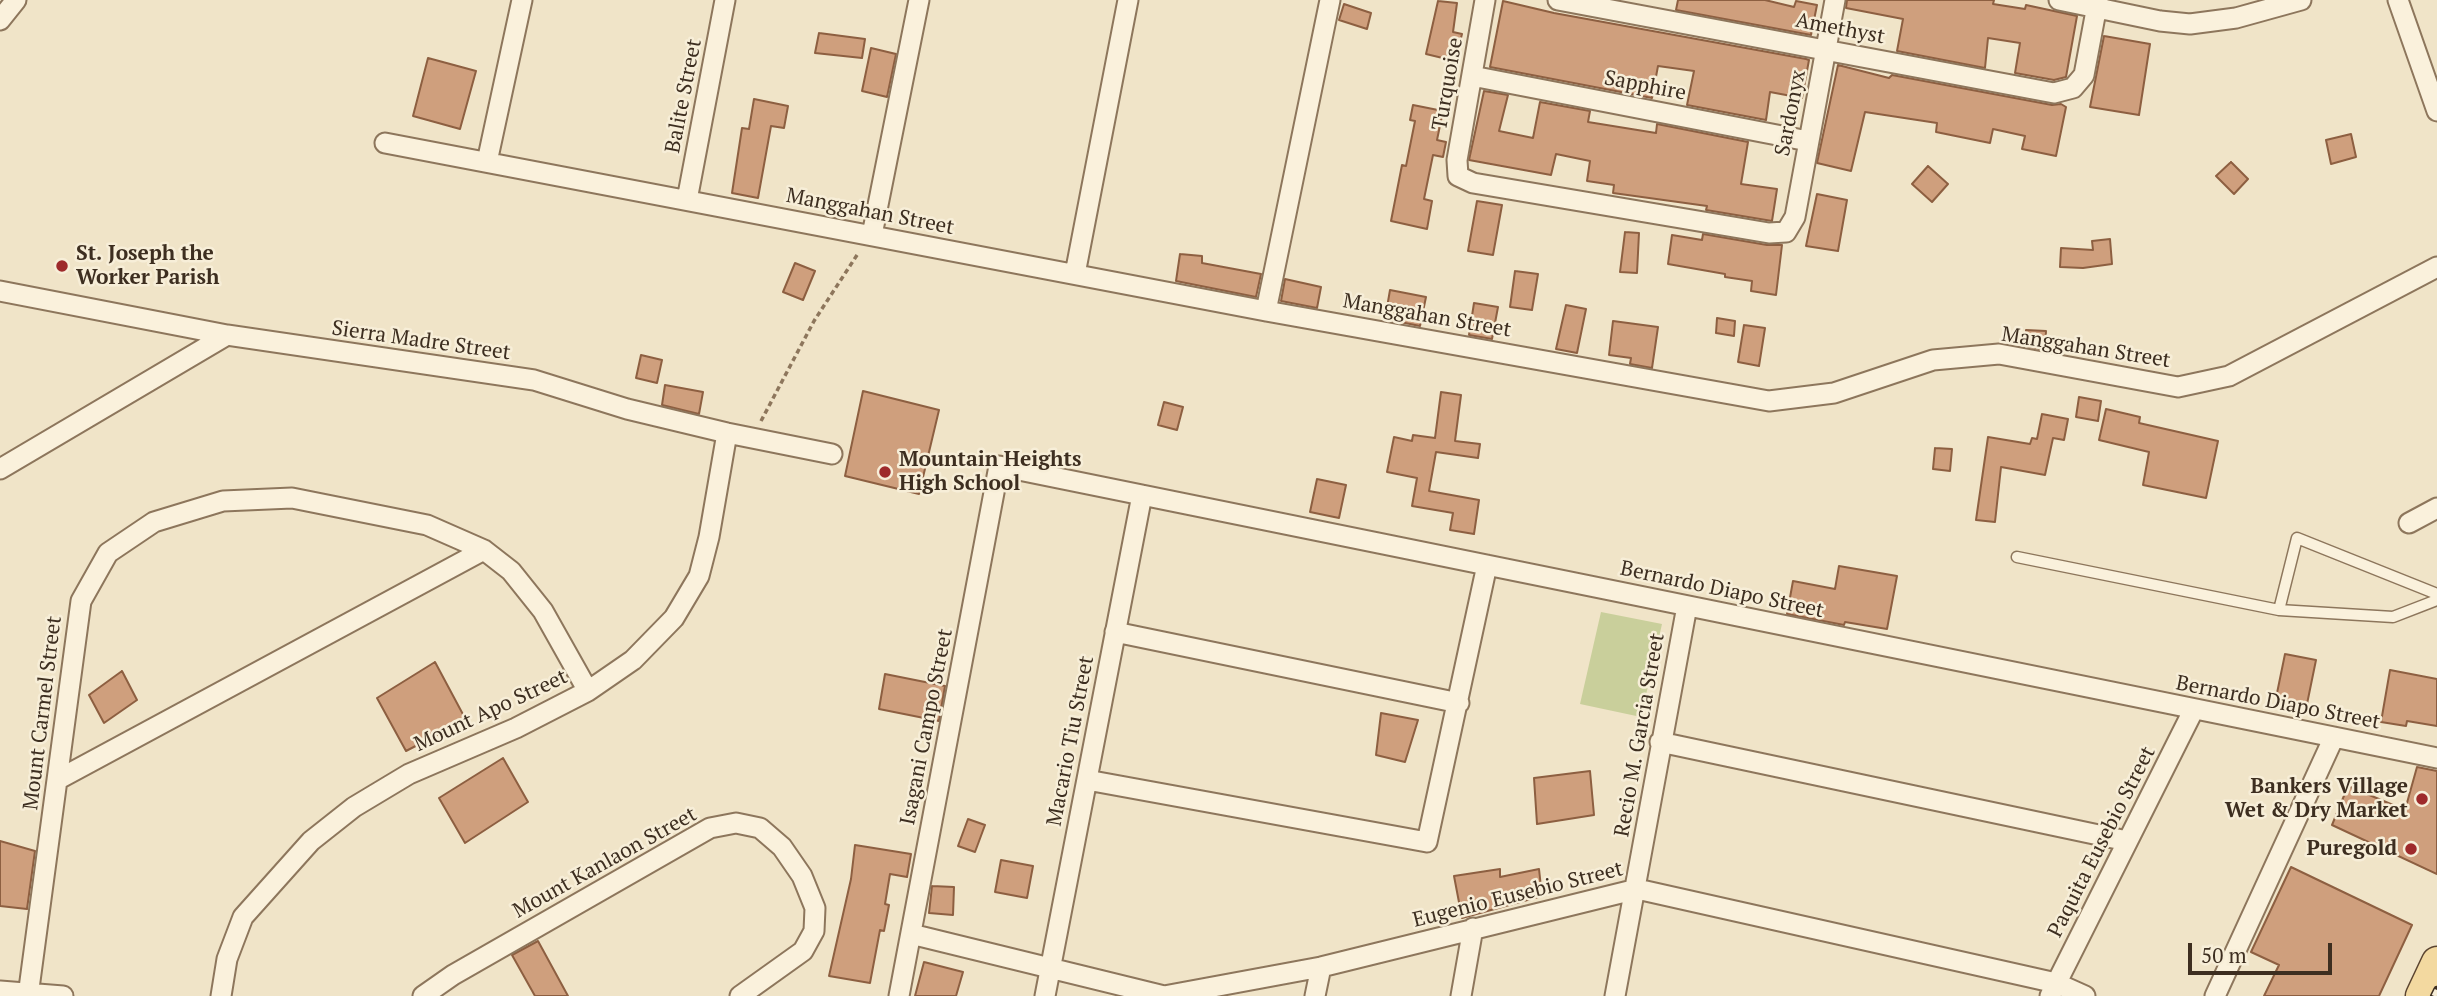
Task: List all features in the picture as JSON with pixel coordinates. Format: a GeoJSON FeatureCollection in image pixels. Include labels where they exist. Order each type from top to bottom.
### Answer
{"type":"FeatureCollection","features":[{"type":"Feature","properties":{"kind":"main road"},"geometry":{"type":"LineString","coordinates":[[2421,996],[2437,962]]}},
{"type":"Feature","properties":{"kind":"street"},"geometry":{"type":"LineString","coordinates":[[0,20],[16,0]]}},
{"type":"Feature","properties":{"kind":"street"},"geometry":{"type":"LineString","coordinates":[[486,162],[522,0]]}},
{"type":"Feature","properties":{"kind":"street","name":"Balite Street"},"geometry":{"type":"LineString","coordinates":[[687,200],[725,0]]}},
{"type":"Feature","properties":{"kind":"street"},"geometry":{"type":"LineString","coordinates":[[872,235],[919,0]]}},
{"type":"Feature","properties":{"kind":"street"},"geometry":{"type":"LineString","coordinates":[[1075,274],[1128,0]]}},
{"type":"Feature","properties":{"kind":"street"},"geometry":{"type":"LineString","coordinates":[[1266,310],[1330,0]]}},
{"type":"Feature","properties":{"kind":"street","name":"Turquoise"},"geometry":{"type":"LineString","coordinates":[[1485,0],[1457,160],[1458,176],[1473,183],[1769,233],[1786,232]]}},
{"type":"Feature","properties":{"kind":"street","name":"Amethyst"},"geometry":{"type":"LineString","coordinates":[[1558,0],[2054,93],[2073,88],[2084,75],[2098,4]]}},
{"type":"Feature","properties":{"kind":"street","name":"Sardonyx"},"geometry":{"type":"LineString","coordinates":[[1786,232],[1795,217],[1835,0]]}},
{"type":"Feature","properties":{"kind":"street"},"geometry":{"type":"LineString","coordinates":[[2059,0],[2098,4],[2160,21],[2190,24],[2236,18],[2301,0]]}},
{"type":"Feature","properties":{"kind":"street"},"geometry":{"type":"LineString","coordinates":[[2398,0],[2437,111]]}},
{"type":"Feature","properties":{"kind":"street","name":"Sapphire"},"geometry":{"type":"LineString","coordinates":[[1472,76],[1808,141]]}},
{"type":"Feature","properties":{"kind":"street","name":"Manggahan Street"},"geometry":{"type":"LineString","coordinates":[[385,143],[1266,310],[1769,401],[1833,393],[1933,360],[1999,354],[2178,387],[2229,376],[2437,267]]}},
{"type":"Feature","properties":{"kind":"street","name":"Sierra Madre Street"},"geometry":{"type":"LineString","coordinates":[[0,291],[227,335],[534,380],[627,408],[727,433],[832,454]]}},
{"type":"Feature","properties":{"kind":"street"},"geometry":{"type":"LineString","coordinates":[[0,468],[227,335]]}},
{"type":"Feature","properties":{"kind":"street","name":"Mount Apo Street"},"geometry":{"type":"LineString","coordinates":[[221,996],[228,960],[243,917],[311,841],[354,807],[409,774],[516,728],[588,691],[633,660],[674,618],[699,576],[709,537],[727,433]]}},
{"type":"Feature","properties":{"kind":"street","name":"Bernardo Diapo Street"},"geometry":{"type":"LineString","coordinates":[[999,466],[2437,758]]}},
{"type":"Feature","properties":{"kind":"street","name":"Isagani Campo Street"},"geometry":{"type":"LineString","coordinates":[[899,996],[999,466]]}},
{"type":"Feature","properties":{"kind":"street","name":"Macario Tiu Street"},"geometry":{"type":"LineString","coordinates":[[1045,996],[1142,495]]}},
{"type":"Feature","properties":{"kind":"street","name":"Mount Carmel Street"},"geometry":{"type":"LineString","coordinates":[[28,994],[59,779],[71,659],[81,601],[108,553],[154,522],[223,501],[292,498],[427,525],[484,550],[511,571],[542,611],[588,691]]}},
{"type":"Feature","properties":{"kind":"street"},"geometry":{"type":"LineString","coordinates":[[2409,523],[2437,508]]}},
{"type":"Feature","properties":{"kind":"street"},"geometry":{"type":"LineString","coordinates":[[59,779],[484,550]]}},
{"type":"Feature","properties":{"kind":"street"},"geometry":{"type":"LineString","coordinates":[[1087,780],[1427,842],[1487,565]]}},
{"type":"Feature","properties":{"kind":"street","name":"Recio M. Garcia Street"},"geometry":{"type":"LineString","coordinates":[[1615,996],[1637,889],[1660,742],[1687,606]]}},
{"type":"Feature","properties":{"kind":"street"},"geometry":{"type":"LineString","coordinates":[[1115,632],[1459,703]]}},
{"type":"Feature","properties":{"kind":"street","name":"Paquita Eusebio Street"},"geometry":{"type":"LineString","coordinates":[[2053,990],[2194,709]]}},
{"type":"Feature","properties":{"kind":"street"},"geometry":{"type":"LineString","coordinates":[[2214,996],[2334,737]]}},
{"type":"Feature","properties":{"kind":"street"},"geometry":{"type":"LineString","coordinates":[[1660,742],[2127,841]]}},
{"type":"Feature","properties":{"kind":"street","name":"Mount Kanlaon Street"},"geometry":{"type":"LineString","coordinates":[[423,996],[453,975],[710,828],[736,823],[760,828],[782,846],[802,876],[815,908],[814,931],[803,951],[740,996]]}},
{"type":"Feature","properties":{"kind":"street","name":"Eugenio Eusebio Street"},"geometry":{"type":"LineString","coordinates":[[911,934],[1164,996],[1321,967],[1637,889],[2085,996]]}},
{"type":"Feature","properties":{"kind":"street"},"geometry":{"type":"LineString","coordinates":[[1461,996],[1473,929]]}},
{"type":"Feature","properties":{"kind":"street"},"geometry":{"type":"LineString","coordinates":[[1315,996],[1321,967]]}},
{"type":"Feature","properties":{"kind":"street"},"geometry":{"type":"LineString","coordinates":[[0,991],[63,996]]}},
{"type":"Feature","properties":{"kind":"lane"},"geometry":{"type":"LineString","coordinates":[[2279,610],[2297,538],[2437,594]]}},
{"type":"Feature","properties":{"kind":"lane"},"geometry":{"type":"LineString","coordinates":[[2017,557],[2279,610],[2393,617],[2437,600]]}},
{"type":"Feature","properties":{"kind":"path"},"geometry":{"type":"LineString","coordinates":[[751,438],[833,289],[872,235]]}},
{"type":"Feature","properties":{"kind":"green space"},"geometry":{"type":"Polygon","coordinates":[[[1601,612],[1662,624],[1641,717],[1580,704],[1601,612]]]}},
{"type":"Feature","properties":{"kind":"building"},"geometry":{"type":"Polygon","coordinates":[[[1678,0],[1765,0],[1794,7],[1796,1],[1817,5],[1811,35],[1676,10],[1678,0]]]}},
{"type":"Feature","properties":{"kind":"building"},"geometry":{"type":"Polygon","coordinates":[[[1847,0],[1994,0],[1993,4],[2025,9],[2026,5],[2077,16],[2066,77],[2054,80],[2015,73],[2020,43],[1988,38],[1985,68],[1897,51],[1903,19],[1846,8],[1847,0]]]}},
{"type":"Feature","properties":{"kind":"building"},"geometry":{"type":"Polygon","coordinates":[[[1438,1],[1457,3],[1453,32],[1462,34],[1455,61],[1426,54],[1438,1]]]}},
{"type":"Feature","properties":{"kind":"building"},"geometry":{"type":"Polygon","coordinates":[[[1503,1],[1554,13],[1806,59],[1809,60],[1802,98],[1770,92],[1766,120],[1687,105],[1694,71],[1658,66],[1652,98],[1490,67],[1503,1]]]}},
{"type":"Feature","properties":{"kind":"building"},"geometry":{"type":"Polygon","coordinates":[[[1344,4],[1371,13],[1367,29],[1339,20],[1344,4]]]}},
{"type":"Feature","properties":{"kind":"building"},"geometry":{"type":"Polygon","coordinates":[[[819,33],[865,39],[862,58],[815,53],[819,33]]]}},
{"type":"Feature","properties":{"kind":"building"},"geometry":{"type":"Polygon","coordinates":[[[2104,36],[2150,44],[2139,115],[2090,107],[2104,36]]]}},
{"type":"Feature","properties":{"kind":"building"},"geometry":{"type":"Polygon","coordinates":[[[871,48],[896,54],[887,97],[862,91],[871,48]]]}},
{"type":"Feature","properties":{"kind":"building"},"geometry":{"type":"Polygon","coordinates":[[[428,58],[476,71],[460,129],[413,116],[428,58]]]}},
{"type":"Feature","properties":{"kind":"building"},"geometry":{"type":"Polygon","coordinates":[[[1838,65],[1889,78],[1892,75],[2052,105],[2061,104],[2066,107],[2056,156],[2022,149],[2025,136],[1993,129],[1990,143],[1936,132],[1937,123],[1865,112],[1851,171],[1817,163],[1838,65]]]}},
{"type":"Feature","properties":{"kind":"building"},"geometry":{"type":"Polygon","coordinates":[[[1484,91],[1508,95],[1499,131],[1533,138],[1540,102],[1590,111],[1588,122],[1656,133],[1657,124],[1748,142],[1741,184],[1777,189],[1772,221],[1706,210],[1707,206],[1613,193],[1614,185],[1587,181],[1590,161],[1556,154],[1551,175],[1469,160],[1484,91]]]}},
{"type":"Feature","properties":{"kind":"building"},"geometry":{"type":"Polygon","coordinates":[[[754,99],[788,106],[784,128],[771,126],[758,198],[732,193],[742,128],[749,129],[754,99]]]}},
{"type":"Feature","properties":{"kind":"building"},"geometry":{"type":"Polygon","coordinates":[[[1413,105],[1443,111],[1437,140],[1446,142],[1443,157],[1433,155],[1424,199],[1432,201],[1427,229],[1391,221],[1402,165],[1406,166],[1415,121],[1410,120],[1413,105]]]}},
{"type":"Feature","properties":{"kind":"building"},"geometry":{"type":"Polygon","coordinates":[[[2351,134],[2356,157],[2331,164],[2326,140],[2351,134]]]}},
{"type":"Feature","properties":{"kind":"building"},"geometry":{"type":"Polygon","coordinates":[[[2231,162],[2248,179],[2234,194],[2216,176],[2231,162]]]}},
{"type":"Feature","properties":{"kind":"building"},"geometry":{"type":"Polygon","coordinates":[[[1928,166],[1948,184],[1932,202],[1912,184],[1928,166]]]}},
{"type":"Feature","properties":{"kind":"building"},"geometry":{"type":"Polygon","coordinates":[[[1817,194],[1847,200],[1838,251],[1806,246],[1817,194]]]}},
{"type":"Feature","properties":{"kind":"building"},"geometry":{"type":"Polygon","coordinates":[[[1477,201],[1502,205],[1493,255],[1468,251],[1477,201]]]}},
{"type":"Feature","properties":{"kind":"building"},"geometry":{"type":"Polygon","coordinates":[[[1625,232],[1639,233],[1637,273],[1620,272],[1625,232]]]}},
{"type":"Feature","properties":{"kind":"building"},"geometry":{"type":"Polygon","coordinates":[[[1703,234],[1782,245],[1776,295],[1751,291],[1752,281],[1668,264],[1672,235],[1702,240],[1703,234]]]}},
{"type":"Feature","properties":{"kind":"building"},"geometry":{"type":"Polygon","coordinates":[[[2110,239],[2112,264],[2083,268],[2060,267],[2061,248],[2093,250],[2092,241],[2110,239]]]}},
{"type":"Feature","properties":{"kind":"building"},"geometry":{"type":"Polygon","coordinates":[[[1180,254],[1202,256],[1202,263],[1261,274],[1256,297],[1176,281],[1180,254]]]}},
{"type":"Feature","properties":{"kind":"building"},"geometry":{"type":"Polygon","coordinates":[[[795,263],[815,271],[803,300],[783,292],[795,263]]]}},
{"type":"Feature","properties":{"kind":"building"},"geometry":{"type":"Polygon","coordinates":[[[1515,271],[1538,274],[1532,310],[1510,307],[1515,271]]]}},
{"type":"Feature","properties":{"kind":"building"},"geometry":{"type":"Polygon","coordinates":[[[1285,279],[1321,287],[1317,308],[1281,301],[1285,279]]]}},
{"type":"Feature","properties":{"kind":"building"},"geometry":{"type":"Polygon","coordinates":[[[1390,290],[1426,297],[1420,326],[1385,319],[1390,290]]]}},
{"type":"Feature","properties":{"kind":"building"},"geometry":{"type":"Polygon","coordinates":[[[1474,303],[1498,307],[1492,339],[1469,335],[1474,303]]]}},
{"type":"Feature","properties":{"kind":"building"},"geometry":{"type":"Polygon","coordinates":[[[1566,305],[1586,309],[1577,353],[1556,349],[1566,305]]]}},
{"type":"Feature","properties":{"kind":"building"},"geometry":{"type":"Polygon","coordinates":[[[1717,318],[1735,321],[1734,336],[1716,333],[1717,318]]]}},
{"type":"Feature","properties":{"kind":"building"},"geometry":{"type":"Polygon","coordinates":[[[1613,321],[1658,327],[1652,368],[1630,364],[1631,358],[1609,355],[1613,321]]]}},
{"type":"Feature","properties":{"kind":"building"},"geometry":{"type":"Polygon","coordinates":[[[1744,325],[1765,328],[1759,366],[1738,362],[1744,325]]]}},
{"type":"Feature","properties":{"kind":"building"},"geometry":{"type":"Polygon","coordinates":[[[2026,330],[2046,331],[2045,350],[2026,346],[2026,330]]]}},
{"type":"Feature","properties":{"kind":"building"},"geometry":{"type":"Polygon","coordinates":[[[641,355],[662,360],[657,383],[636,378],[641,355]]]}},
{"type":"Feature","properties":{"kind":"building"},"geometry":{"type":"Polygon","coordinates":[[[665,385],[703,392],[699,414],[662,405],[665,385]]]}},
{"type":"Feature","properties":{"kind":"building"},"geometry":{"type":"Polygon","coordinates":[[[863,391],[939,410],[919,494],[845,476],[863,391]]]}},
{"type":"Feature","properties":{"kind":"building"},"geometry":{"type":"Polygon","coordinates":[[[1441,392],[1461,395],[1455,441],[1480,444],[1478,458],[1436,452],[1429,491],[1479,500],[1474,534],[1450,530],[1453,513],[1412,506],[1417,478],[1387,472],[1394,437],[1412,441],[1413,435],[1435,438],[1441,392]]]}},
{"type":"Feature","properties":{"kind":"building"},"geometry":{"type":"Polygon","coordinates":[[[2079,397],[2101,401],[2098,421],[2076,417],[2079,397]]]}},
{"type":"Feature","properties":{"kind":"building"},"geometry":{"type":"Polygon","coordinates":[[[1164,402],[1183,407],[1177,430],[1158,425],[1164,402]]]}},
{"type":"Feature","properties":{"kind":"building"},"geometry":{"type":"Polygon","coordinates":[[[2106,409],[2140,417],[2139,423],[2218,441],[2206,498],[2143,485],[2149,452],[2099,440],[2106,409]]]}},
{"type":"Feature","properties":{"kind":"building"},"geometry":{"type":"Polygon","coordinates":[[[2042,414],[2068,419],[2064,440],[2053,438],[2045,475],[2001,467],[1995,522],[1976,520],[1988,437],[2030,444],[2032,438],[2037,439],[2042,414]]]}},
{"type":"Feature","properties":{"kind":"building"},"geometry":{"type":"Polygon","coordinates":[[[1935,448],[1952,449],[1950,471],[1933,469],[1935,448]]]}},
{"type":"Feature","properties":{"kind":"building"},"geometry":{"type":"Polygon","coordinates":[[[1317,479],[1346,485],[1339,518],[1310,512],[1317,479]]]}},
{"type":"Feature","properties":{"kind":"building"},"geometry":{"type":"Polygon","coordinates":[[[1839,566],[1897,576],[1887,629],[1845,622],[1844,625],[1787,614],[1793,581],[1835,589],[1839,566]]]}},
{"type":"Feature","properties":{"kind":"building"},"geometry":{"type":"Polygon","coordinates":[[[2285,654],[2316,660],[2307,704],[2276,698],[2285,654]]]}},
{"type":"Feature","properties":{"kind":"building"},"geometry":{"type":"Polygon","coordinates":[[[435,662],[466,720],[406,751],[377,698],[435,662]]]}},
{"type":"Feature","properties":{"kind":"building"},"geometry":{"type":"Polygon","coordinates":[[[2390,670],[2437,679],[2437,726],[2407,721],[2406,726],[2381,722],[2390,670]]]}},
{"type":"Feature","properties":{"kind":"building"},"geometry":{"type":"Polygon","coordinates":[[[122,671],[137,700],[104,723],[89,695],[122,671]]]}},
{"type":"Feature","properties":{"kind":"building"},"geometry":{"type":"Polygon","coordinates":[[[885,674],[945,686],[939,721],[879,709],[885,674]]]}},
{"type":"Feature","properties":{"kind":"building"},"geometry":{"type":"Polygon","coordinates":[[[1381,713],[1418,720],[1405,762],[1376,755],[1381,713]]]}},
{"type":"Feature","properties":{"kind":"building"},"geometry":{"type":"Polygon","coordinates":[[[503,758],[528,802],[465,843],[439,798],[503,758]]]}},
{"type":"Feature","properties":{"kind":"building","name":"Puregold"},"geometry":{"type":"Polygon","coordinates":[[[2417,767],[2437,771],[2437,874],[2332,825],[2348,786],[2405,810],[2417,767]]]}},
{"type":"Feature","properties":{"kind":"building"},"geometry":{"type":"Polygon","coordinates":[[[1590,771],[1594,815],[1537,824],[1534,778],[1590,771]]]}},
{"type":"Feature","properties":{"kind":"building"},"geometry":{"type":"Polygon","coordinates":[[[968,819],[985,825],[975,852],[958,846],[968,819]]]}},
{"type":"Feature","properties":{"kind":"building"},"geometry":{"type":"Polygon","coordinates":[[[0,841],[35,851],[27,909],[0,906],[0,841]]]}},
{"type":"Feature","properties":{"kind":"building"},"geometry":{"type":"Polygon","coordinates":[[[855,845],[911,854],[907,877],[890,874],[885,904],[889,905],[884,931],[880,930],[870,983],[829,976],[851,879],[855,845]]]}},
{"type":"Feature","properties":{"kind":"building"},"geometry":{"type":"Polygon","coordinates":[[[1001,860],[1033,866],[1027,898],[995,892],[1001,860]]]}},
{"type":"Feature","properties":{"kind":"building"},"geometry":{"type":"Polygon","coordinates":[[[2291,867],[2412,925],[2379,996],[2264,996],[2279,965],[2251,952],[2291,867]]]}},
{"type":"Feature","properties":{"kind":"building"},"geometry":{"type":"Polygon","coordinates":[[[1500,869],[1500,877],[1539,869],[1542,896],[1462,918],[1454,876],[1500,869]]]}},
{"type":"Feature","properties":{"kind":"building"},"geometry":{"type":"Polygon","coordinates":[[[932,886],[954,887],[953,915],[929,913],[932,886]]]}},
{"type":"Feature","properties":{"kind":"building"},"geometry":{"type":"Polygon","coordinates":[[[538,941],[568,996],[535,996],[512,955],[538,941]]]}},
{"type":"Feature","properties":{"kind":"building"},"geometry":{"type":"Polygon","coordinates":[[[924,962],[963,972],[956,996],[915,996],[924,962]]]}},
{"type":"Feature","properties":{"kind":"railway"},"geometry":{"type":"LineString","coordinates":[[2434,996],[2437,990]]}},
{"type":"Feature","properties":{"kind":"place","name":"St. Joseph the Worker Parish"},"geometry":{"type":"Point","coordinates":[62,266]}},
{"type":"Feature","properties":{"kind":"place","name":"Mountain Heights High School"},"geometry":{"type":"Point","coordinates":[885,472]}},
{"type":"Feature","properties":{"kind":"place","name":"Bankers Village Wet & Dry Market"},"geometry":{"type":"Point","coordinates":[2422,799]}},
{"type":"Feature","properties":{"kind":"place","name":"Puregold"},"geometry":{"type":"Point","coordinates":[2411,849]}}]}
